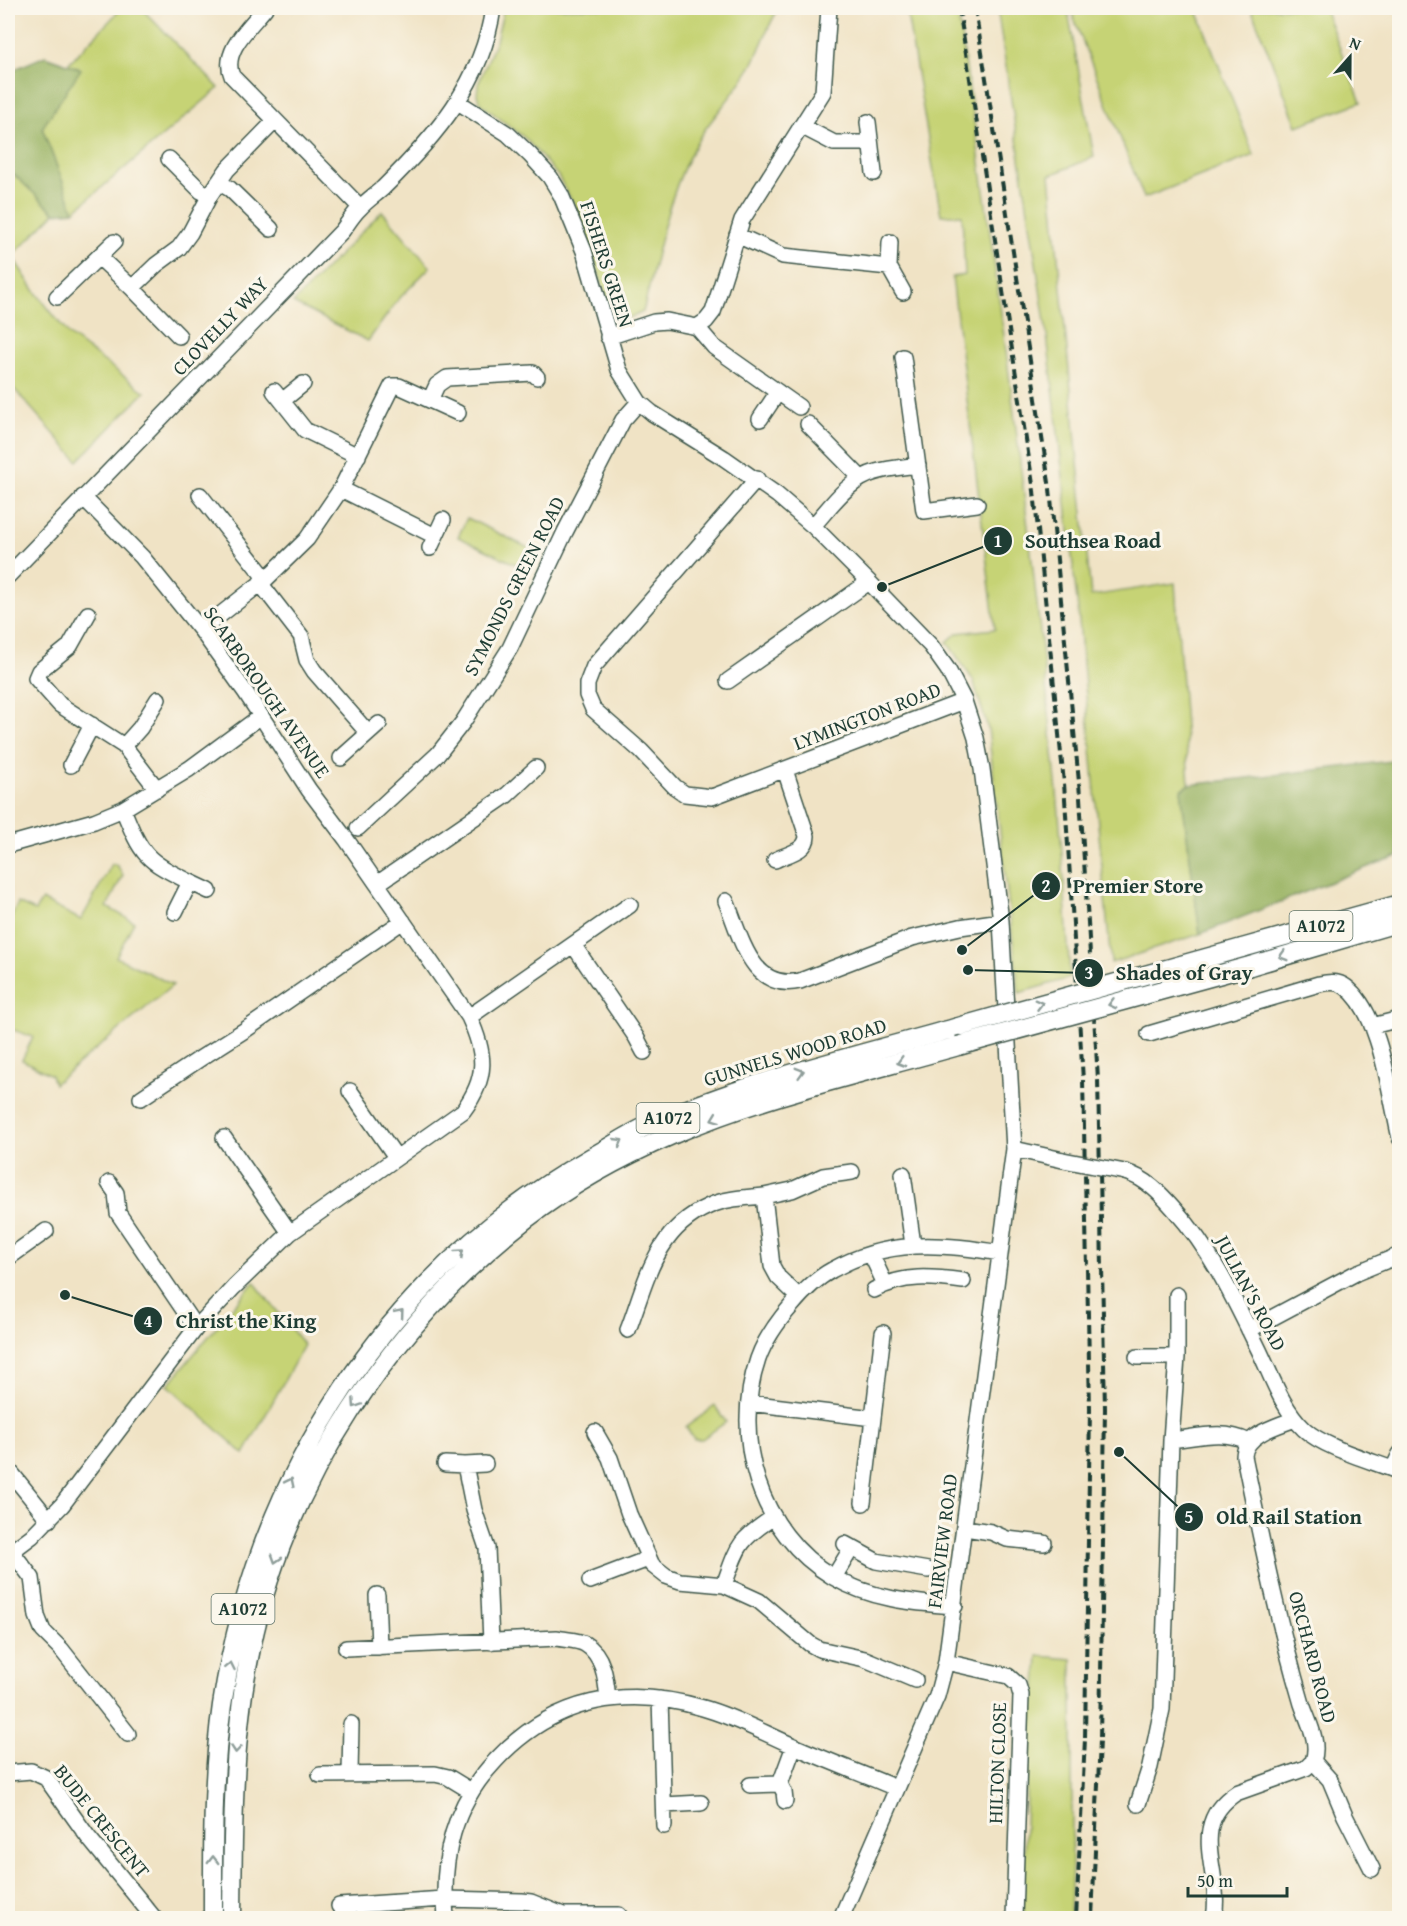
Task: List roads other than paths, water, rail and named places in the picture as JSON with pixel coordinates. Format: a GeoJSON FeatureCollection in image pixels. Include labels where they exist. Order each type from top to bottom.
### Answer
{"type":"FeatureCollection","features":[{"type":"Feature","properties":{"kind":"main road","name":"GUNNELS WOOD ROAD"},"geometry":{"type":"LineString","coordinates":[[213,1918],[213,1792],[222,1705],[245,1600],[259,1554],[278,1506],[307,1447],[344,1389],[384,1333],[417,1293],[461,1252],[530,1196],[568,1171],[644,1128],[700,1105],[766,1081],[1400,904]]}},
{"type":"Feature","properties":{"kind":"main road","name":"GUNNELS WOOD ROAD"},"geometry":{"type":"LineString","coordinates":[[232,1918],[233,1787],[239,1718],[251,1645],[284,1538],[318,1467],[352,1408],[390,1357],[421,1318],[464,1274],[526,1219],[558,1197],[630,1156],[673,1134],[740,1108],[1400,922]]}},
{"type":"Feature","properties":{"kind":"street"},"geometry":{"type":"LineString","coordinates":[[265,8],[231,53],[229,69],[232,76],[360,207]]}},
{"type":"Feature","properties":{"kind":"street"},"geometry":{"type":"LineString","coordinates":[[458,102],[474,72],[487,38],[493,8]]}},
{"type":"Feature","properties":{"kind":"street"},"geometry":{"type":"LineString","coordinates":[[697,327],[713,312],[742,220],[823,92],[829,8]]}},
{"type":"Feature","properties":{"kind":"street","name":"CLOVELLY WAY"},"geometry":{"type":"LineString","coordinates":[[8,576],[342,231],[360,207],[382,189],[432,137],[458,102]]}},
{"type":"Feature","properties":{"kind":"street","name":"FISHERS GREEN"},"geometry":{"type":"LineString","coordinates":[[458,102],[515,141],[550,177],[561,195],[584,251],[619,370],[639,402]]}},
{"type":"Feature","properties":{"kind":"street"},"geometry":{"type":"LineString","coordinates":[[132,288],[156,265],[179,248],[227,170],[275,121]]}},
{"type":"Feature","properties":{"kind":"street"},"geometry":{"type":"LineString","coordinates":[[868,122],[874,173]]}},
{"type":"Feature","properties":{"kind":"street"},"geometry":{"type":"LineString","coordinates":[[801,126],[834,144],[869,143]]}},
{"type":"Feature","properties":{"kind":"street"},"geometry":{"type":"LineString","coordinates":[[169,159],[201,191],[210,195]]}},
{"type":"Feature","properties":{"kind":"street"},"geometry":{"type":"LineString","coordinates":[[220,183],[230,189],[271,229]]}},
{"type":"Feature","properties":{"kind":"street"},"geometry":{"type":"LineString","coordinates":[[737,234],[783,256],[889,267]]}},
{"type":"Feature","properties":{"kind":"street"},"geometry":{"type":"LineString","coordinates":[[57,297],[114,242]]}},
{"type":"Feature","properties":{"kind":"street"},"geometry":{"type":"LineString","coordinates":[[890,242],[889,267],[903,292]]}},
{"type":"Feature","properties":{"kind":"street"},"geometry":{"type":"LineString","coordinates":[[99,257],[179,336]]}},
{"type":"Feature","properties":{"kind":"street"},"geometry":{"type":"LineString","coordinates":[[608,337],[654,322],[667,321],[697,327],[714,347],[799,407]]}},
{"type":"Feature","properties":{"kind":"street"},"geometry":{"type":"LineString","coordinates":[[903,357],[924,511],[977,504]]}},
{"type":"Feature","properties":{"kind":"street"},"geometry":{"type":"LineString","coordinates":[[430,400],[437,385],[447,378],[533,374],[537,377]]}},
{"type":"Feature","properties":{"kind":"street"},"geometry":{"type":"LineString","coordinates":[[303,384],[278,396],[305,430],[358,456]]}},
{"type":"Feature","properties":{"kind":"street"},"geometry":{"type":"LineString","coordinates":[[201,630],[263,581],[307,539],[341,489],[392,386],[399,386],[458,413]]}},
{"type":"Feature","properties":{"kind":"street"},"geometry":{"type":"LineString","coordinates":[[760,419],[778,392]]}},
{"type":"Feature","properties":{"kind":"street","name":"FAIRVIEW ROAD"},"geometry":{"type":"LineString","coordinates":[[639,402],[652,413],[757,479],[813,526],[931,646],[948,670],[964,701],[976,738],[982,769],[1002,921],[1014,1149],[946,1662],[937,1696],[841,1918]]}},
{"type":"Feature","properties":{"kind":"street","name":"SYMONDS GREEN ROAD"},"geometry":{"type":"LineString","coordinates":[[358,828],[438,754],[463,722],[510,648],[565,532],[623,420],[639,402]]}},
{"type":"Feature","properties":{"kind":"street"},"geometry":{"type":"LineString","coordinates":[[808,424],[861,478]]}},
{"type":"Feature","properties":{"kind":"street"},"geometry":{"type":"LineString","coordinates":[[813,526],[850,486],[861,478],[876,472],[918,465]]}},
{"type":"Feature","properties":{"kind":"street","name":"LYMINGTON ROAD"},"geometry":{"type":"LineString","coordinates":[[757,479],[594,666],[587,684],[587,695],[593,709],[641,751],[675,787],[685,794],[711,797],[964,701]]}},
{"type":"Feature","properties":{"kind":"street"},"geometry":{"type":"LineString","coordinates":[[341,489],[432,542],[442,520]]}},
{"type":"Feature","properties":{"kind":"street"},"geometry":{"type":"LineString","coordinates":[[200,495],[301,636],[307,660],[314,671],[374,729],[341,758]]}},
{"type":"Feature","properties":{"kind":"street","name":"SCARBOROUGH AVENUE"},"geometry":{"type":"LineString","coordinates":[[83,497],[127,541],[201,630],[246,693],[309,790],[346,839],[469,1017],[480,1040],[483,1061],[480,1081],[463,1111],[290,1233],[234,1287],[196,1328],[49,1520],[10,1553],[32,1578],[38,1616],[43,1631],[61,1649],[128,1734]]}},
{"type":"Feature","properties":{"kind":"street"},"geometry":{"type":"LineString","coordinates":[[728,681],[869,582]]}},
{"type":"Feature","properties":{"kind":"street"},"geometry":{"type":"LineString","coordinates":[[88,614],[70,646],[39,671],[36,678],[60,705],[124,746],[157,789]]}},
{"type":"Feature","properties":{"kind":"street"},"geometry":{"type":"LineString","coordinates":[[124,746],[141,728],[158,699]]}},
{"type":"Feature","properties":{"kind":"street"},"geometry":{"type":"LineString","coordinates":[[8,845],[94,821],[123,809],[189,769],[261,716]]}},
{"type":"Feature","properties":{"kind":"street"},"geometry":{"type":"LineString","coordinates":[[71,765],[92,724]]}},
{"type":"Feature","properties":{"kind":"street"},"geometry":{"type":"LineString","coordinates":[[377,884],[507,795],[536,768]]}},
{"type":"Feature","properties":{"kind":"street","name":"LYMINGTON ROAD"},"geometry":{"type":"LineString","coordinates":[[775,860],[804,847],[807,842],[785,770]]}},
{"type":"Feature","properties":{"kind":"street"},"geometry":{"type":"LineString","coordinates":[[123,809],[142,851],[151,861],[209,891]]}},
{"type":"Feature","properties":{"kind":"street"},"geometry":{"type":"LineString","coordinates":[[175,912],[190,882]]}},
{"type":"Feature","properties":{"kind":"street"},"geometry":{"type":"LineString","coordinates":[[726,901],[752,962],[760,973],[773,981],[788,984],[912,938],[960,927],[1002,921]]}},
{"type":"Feature","properties":{"kind":"street"},"geometry":{"type":"LineString","coordinates":[[469,1017],[630,905]]}},
{"type":"Feature","properties":{"kind":"street"},"geometry":{"type":"LineString","coordinates":[[141,1098],[246,1030],[402,921]]}},
{"type":"Feature","properties":{"kind":"street"},"geometry":{"type":"LineString","coordinates":[[574,946],[644,1052]]}},
{"type":"Feature","properties":{"kind":"street"},"geometry":{"type":"LineString","coordinates":[[1149,1034],[1319,984],[1334,982],[1346,988],[1359,1002],[1372,1026],[1378,1041],[1400,1138]]}},
{"type":"Feature","properties":{"kind":"street"},"geometry":{"type":"LineString","coordinates":[[1372,1026],[1400,1019]]}},
{"type":"Feature","properties":{"kind":"street"},"geometry":{"type":"LineString","coordinates":[[350,1091],[396,1157]]}},
{"type":"Feature","properties":{"kind":"street"},"geometry":{"type":"LineString","coordinates":[[224,1138],[290,1233]]}},
{"type":"Feature","properties":{"kind":"street","name":"JULIAN'S ROAD"},"geometry":{"type":"LineString","coordinates":[[1014,1149],[1125,1172],[1149,1184],[1185,1221],[1218,1268],[1283,1400],[1295,1419],[1307,1432],[1324,1442],[1396,1470]]}},
{"type":"Feature","properties":{"kind":"street"},"geometry":{"type":"LineString","coordinates":[[628,1330],[657,1252],[674,1230],[694,1214],[711,1205],[792,1190],[824,1176],[852,1172]]}},
{"type":"Feature","properties":{"kind":"street"},"geometry":{"type":"LineString","coordinates":[[903,1174],[913,1245]]}},
{"type":"Feature","properties":{"kind":"street"},"geometry":{"type":"LineString","coordinates":[[109,1183],[116,1193],[118,1213],[196,1328]]}},
{"type":"Feature","properties":{"kind":"street"},"geometry":{"type":"LineString","coordinates":[[764,1196],[772,1266],[778,1277],[799,1297]]}},
{"type":"Feature","properties":{"kind":"street"},"geometry":{"type":"LineString","coordinates":[[8,1258],[46,1231]]}},
{"type":"Feature","properties":{"kind":"street"},"geometry":{"type":"LineString","coordinates":[[955,1606],[892,1600],[862,1591],[834,1577],[800,1550],[786,1535],[761,1493],[749,1450],[749,1403],[759,1357],[778,1323],[799,1297],[831,1270],[871,1254],[913,1245],[933,1244],[1000,1253]]}},
{"type":"Feature","properties":{"kind":"street"},"geometry":{"type":"LineString","coordinates":[[871,1254],[880,1287],[925,1276],[963,1281]]}},
{"type":"Feature","properties":{"kind":"street"},"geometry":{"type":"LineString","coordinates":[[1249,1330],[1356,1273],[1400,1255]]}},
{"type":"Feature","properties":{"kind":"street"},"geometry":{"type":"LineString","coordinates":[[1138,1804],[1150,1767],[1162,1709],[1178,1295]]}},
{"type":"Feature","properties":{"kind":"street"},"geometry":{"type":"LineString","coordinates":[[863,1503],[883,1333]]}},
{"type":"Feature","properties":{"kind":"street"},"geometry":{"type":"LineString","coordinates":[[1137,1357],[1177,1357]]}},
{"type":"Feature","properties":{"kind":"street"},"geometry":{"type":"LineString","coordinates":[[749,1403],[873,1418]]}},
{"type":"Feature","properties":{"kind":"street"},"geometry":{"type":"LineString","coordinates":[[1171,1440],[1222,1434],[1239,1437],[1249,1442],[1295,1419]]}},
{"type":"Feature","properties":{"kind":"street"},"geometry":{"type":"LineString","coordinates":[[595,1432],[610,1458],[648,1559],[660,1572],[673,1579],[723,1585],[759,1601],[819,1649],[865,1659],[915,1680]]}},
{"type":"Feature","properties":{"kind":"street","name":"ORCHARD ROAD"},"geometry":{"type":"LineString","coordinates":[[1249,1442],[1244,1456],[1275,1601],[1302,1703],[1315,1742],[1316,1751],[1313,1761]]}},
{"type":"Feature","properties":{"kind":"street"},"geometry":{"type":"LineString","coordinates":[[1396,1470],[1400,1454]]}},
{"type":"Feature","properties":{"kind":"street"},"geometry":{"type":"LineString","coordinates":[[446,1464],[485,1464]]}},
{"type":"Feature","properties":{"kind":"street"},"geometry":{"type":"LineString","coordinates":[[465,1465],[474,1510],[487,1548],[491,1642]]}},
{"type":"Feature","properties":{"kind":"street"},"geometry":{"type":"LineString","coordinates":[[8,1469],[49,1520]]}},
{"type":"Feature","properties":{"kind":"street"},"geometry":{"type":"LineString","coordinates":[[723,1585],[736,1552],[744,1539],[774,1517]]}},
{"type":"Feature","properties":{"kind":"street"},"geometry":{"type":"LineString","coordinates":[[965,1528],[991,1532],[1007,1539],[1044,1543]]}},
{"type":"Feature","properties":{"kind":"street"},"geometry":{"type":"LineString","coordinates":[[834,1577],[848,1546],[876,1561],[928,1570]]}},
{"type":"Feature","properties":{"kind":"street"},"geometry":{"type":"LineString","coordinates":[[590,1581],[648,1559]]}},
{"type":"Feature","properties":{"kind":"street"},"geometry":{"type":"LineString","coordinates":[[377,1595],[379,1647]]}},
{"type":"Feature","properties":{"kind":"street"},"geometry":{"type":"LineString","coordinates":[[346,1648],[557,1638],[584,1643],[597,1656],[606,1676],[608,1699]]}},
{"type":"Feature","properties":{"kind":"street","name":"HILTON CLOSE"},"geometry":{"type":"LineString","coordinates":[[946,1662],[1008,1676],[1018,1686],[1021,1695],[1014,1918]]}},
{"type":"Feature","properties":{"kind":"street"},"geometry":{"type":"LineString","coordinates":[[446,1918],[444,1899],[450,1838],[471,1791],[486,1770],[510,1745],[542,1720],[573,1707],[608,1699],[633,1697],[660,1699],[705,1708],[896,1788]]}},
{"type":"Feature","properties":{"kind":"street"},"geometry":{"type":"LineString","coordinates":[[660,1699],[664,1826]]}},
{"type":"Feature","properties":{"kind":"street"},"geometry":{"type":"LineString","coordinates":[[350,1774],[351,1724]]}},
{"type":"Feature","properties":{"kind":"street"},"geometry":{"type":"LineString","coordinates":[[785,1801],[780,1784],[794,1746]]}},
{"type":"Feature","properties":{"kind":"street"},"geometry":{"type":"LineString","coordinates":[[1214,1918],[1216,1890],[1208,1839],[1210,1822],[1216,1810],[1236,1793],[1306,1768],[1313,1761],[1330,1780],[1372,1869]]}},
{"type":"Feature","properties":{"kind":"street","name":"BUDE CRESCENT"},"geometry":{"type":"LineString","coordinates":[[8,1773],[31,1771],[46,1778],[88,1837],[154,1918]]}},
{"type":"Feature","properties":{"kind":"street"},"geometry":{"type":"LineString","coordinates":[[320,1775],[435,1774],[448,1777],[471,1791]]}},
{"type":"Feature","properties":{"kind":"street"},"geometry":{"type":"LineString","coordinates":[[750,1785],[780,1784]]}},
{"type":"Feature","properties":{"kind":"street"},"geometry":{"type":"LineString","coordinates":[[664,1805],[700,1803]]}},
{"type":"Feature","properties":{"kind":"street"},"geometry":{"type":"LineString","coordinates":[[339,1906],[444,1899],[522,1901],[531,1902],[563,1915],[619,1915]]}},
{"type":"Feature","properties":{"kind":"railway"},"geometry":{"type":"LineString","coordinates":[[959,8],[1034,491],[1064,783],[1083,1080],[1090,1409],[1085,1739],[1076,1918]]}},
{"type":"Feature","properties":{"kind":"railway"},"geometry":{"type":"LineString","coordinates":[[975,8],[1050,489],[1079,782],[1098,1079],[1105,1409],[1100,1740],[1092,1918]]}},
{"type":"Feature","properties":{"kind":"place","name":"Southsea Road"},"geometry":{"type":"Point","coordinates":[882,587]}},
{"type":"Feature","properties":{"kind":"place","name":"Premier Store"},"geometry":{"type":"Point","coordinates":[962,950]}},
{"type":"Feature","properties":{"kind":"place","name":"Shades of Gray"},"geometry":{"type":"Point","coordinates":[968,970]}},
{"type":"Feature","properties":{"kind":"place","name":"Christ the King"},"geometry":{"type":"Point","coordinates":[65,1295]}},
{"type":"Feature","properties":{"kind":"place","name":"Old Rail Station"},"geometry":{"type":"Point","coordinates":[1119,1452]}}]}
